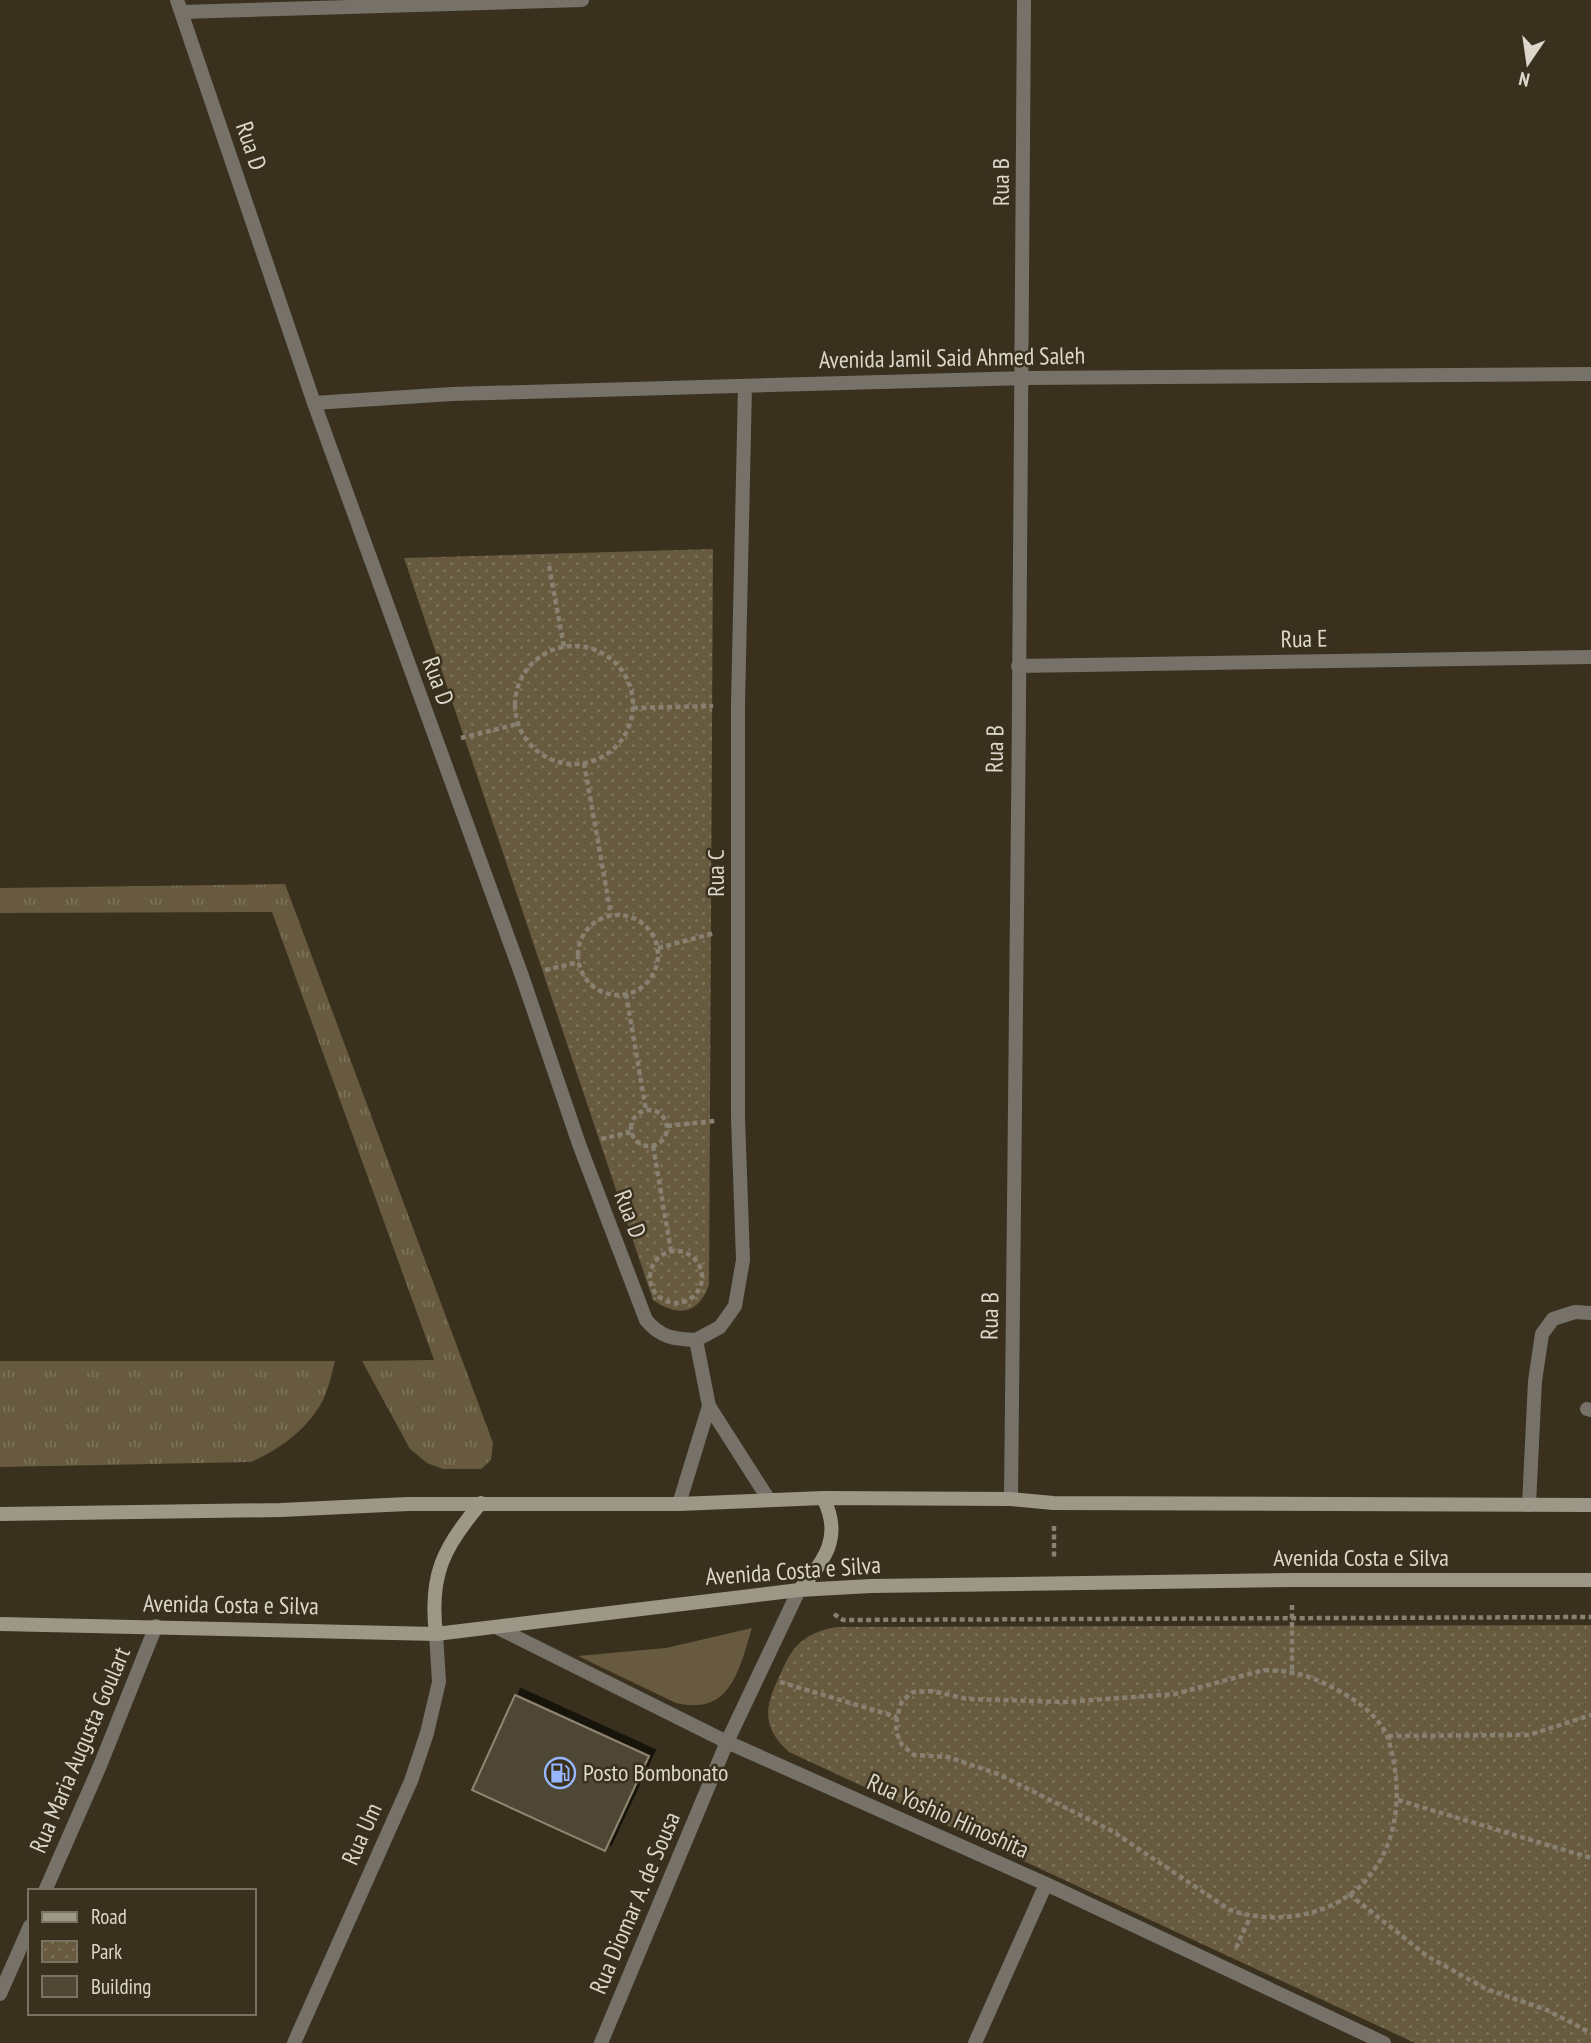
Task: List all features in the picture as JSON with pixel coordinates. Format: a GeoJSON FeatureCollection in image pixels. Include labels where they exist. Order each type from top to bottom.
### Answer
{"type":"FeatureCollection","features":[{"type":"Feature","properties":{"kind":"main road"},"geometry":{"type":"LineString","coordinates":[[799,1590],[821,1565],[829,1547],[832,1528],[830,1513],[822,1498]]}},
{"type":"Feature","properties":{"kind":"main road"},"geometry":{"type":"LineString","coordinates":[[0,1514],[281,1510],[408,1504],[679,1504],[822,1498],[1011,1499],[1053,1503],[1591,1505]]}},
{"type":"Feature","properties":{"kind":"main road"},"geometry":{"type":"LineString","coordinates":[[436,1634],[433,1607],[435,1584],[445,1553],[460,1527],[481,1503]]}},
{"type":"Feature","properties":{"kind":"main road","name":"Avenida Costa e Silva"},"geometry":{"type":"LineString","coordinates":[[0,1624],[436,1634],[799,1590],[872,1586],[1292,1580],[1591,1580]]}},
{"type":"Feature","properties":{"kind":"street"},"geometry":{"type":"LineString","coordinates":[[179,6],[582,0]]}},
{"type":"Feature","properties":{"kind":"street","name":"Rua B"},"geometry":{"type":"LineString","coordinates":[[1011,1499],[1018,666],[1024,378],[1024,0]]}},
{"type":"Feature","properties":{"kind":"street","name":"Rua D"},"geometry":{"type":"LineString","coordinates":[[179,6],[314,404],[522,976],[579,1144],[646,1320],[655,1331],[668,1339],[696,1340]]}},
{"type":"Feature","properties":{"kind":"street","name":"Avenida Jamil Said Ahmed Saleh"},"geometry":{"type":"LineString","coordinates":[[314,404],[452,394],[1024,378],[1591,373]]}},
{"type":"Feature","properties":{"kind":"street","name":"Rua C"},"geometry":{"type":"LineString","coordinates":[[696,1340],[720,1327],[734,1306],[743,1260],[738,1118],[738,705],[745,386]]}},
{"type":"Feature","properties":{"kind":"street","name":"Rua E"},"geometry":{"type":"LineString","coordinates":[[1018,666],[1591,657]]}},
{"type":"Feature","properties":{"kind":"street"},"geometry":{"type":"LineString","coordinates":[[1529,1505],[1535,1381],[1542,1334],[1553,1319],[1574,1312],[1591,1312]]}},
{"type":"Feature","properties":{"kind":"street"},"geometry":{"type":"LineString","coordinates":[[696,1340],[709,1406],[769,1500]]}},
{"type":"Feature","properties":{"kind":"street"},"geometry":{"type":"LineString","coordinates":[[679,1504],[709,1406]]}},
{"type":"Feature","properties":{"kind":"street","name":"Rua Diomar A. de Sousa"},"geometry":{"type":"LineString","coordinates":[[601,2043],[727,1742],[799,1590]]}},
{"type":"Feature","properties":{"kind":"street","name":"Rua Maria Augusta Goulart"},"geometry":{"type":"LineString","coordinates":[[46,1889],[99,1768],[156,1626]]}},
{"type":"Feature","properties":{"kind":"street","name":"Rua Yoshio Hinoshita"},"geometry":{"type":"LineString","coordinates":[[496,1627],[727,1742],[1046,1884],[1226,1968],[1353,2037],[1384,2043]]}},
{"type":"Feature","properties":{"kind":"street","name":"Rua Um"},"geometry":{"type":"LineString","coordinates":[[294,2043],[411,1780],[427,1733],[439,1682],[436,1634]]}},
{"type":"Feature","properties":{"kind":"street"},"geometry":{"type":"LineString","coordinates":[[975,2043],[1046,1884]]}},
{"type":"Feature","properties":{"kind":"street"},"geometry":{"type":"LineString","coordinates":[[0,1994],[28,1931]]}},
{"type":"Feature","properties":{"kind":"path"},"geometry":{"type":"LineString","coordinates":[[549,566],[564,647]]}},
{"type":"Feature","properties":{"kind":"path"},"geometry":{"type":"LineString","coordinates":[[564,647],[587,647],[608,657],[624,673],[633,695],[632,718],[623,739],[606,755],[584,763],[561,763],[540,753],[524,737],[516,715],[516,692],[526,671],[542,655],[564,647]]}},
{"type":"Feature","properties":{"kind":"path"},"geometry":{"type":"LineString","coordinates":[[633,708],[738,705]]}},
{"type":"Feature","properties":{"kind":"path"},"geometry":{"type":"LineString","coordinates":[[436,744],[518,724]]}},
{"type":"Feature","properties":{"kind":"path"},"geometry":{"type":"LineString","coordinates":[[584,763],[611,915]]}},
{"type":"Feature","properties":{"kind":"path"},"geometry":{"type":"LineString","coordinates":[[611,915],[627,915],[641,922],[652,933],[658,948],[658,963],[652,977],[640,989],[626,994],[610,994],[595,988],[584,976],[579,962],[579,946],[585,932],[596,921],[611,915]]}},
{"type":"Feature","properties":{"kind":"path"},"geometry":{"type":"LineString","coordinates":[[658,948],[739,927]]}},
{"type":"Feature","properties":{"kind":"path"},"geometry":{"type":"LineString","coordinates":[[522,976],[579,962]]}},
{"type":"Feature","properties":{"kind":"path"},"geometry":{"type":"LineString","coordinates":[[626,994],[646,1110]]}},
{"type":"Feature","properties":{"kind":"path"},"geometry":{"type":"LineString","coordinates":[[646,1110],[657,1111],[666,1119],[663,1140],[653,1146],[641,1144],[631,1132],[636,1115],[646,1110]]}},
{"type":"Feature","properties":{"kind":"path"},"geometry":{"type":"LineString","coordinates":[[667,1126],[738,1118]]}},
{"type":"Feature","properties":{"kind":"path"},"geometry":{"type":"LineString","coordinates":[[653,1146],[671,1251]]}},
{"type":"Feature","properties":{"kind":"path"},"geometry":{"type":"LineString","coordinates":[[671,1251],[687,1254],[699,1265],[702,1281],[695,1295],[680,1303],[664,1301],[652,1289],[649,1273],[656,1258],[671,1251]]}},
{"type":"Feature","properties":{"kind":"path"},"geometry":{"type":"LineString","coordinates":[[1053,1503],[1054,1585]]}},
{"type":"Feature","properties":{"kind":"path"},"geometry":{"type":"LineString","coordinates":[[1292,1580],[1292,1671]]}},
{"type":"Feature","properties":{"kind":"path"},"geometry":{"type":"LineString","coordinates":[[799,1590],[843,1620],[1591,1618]]}},
{"type":"Feature","properties":{"kind":"path"},"geometry":{"type":"LineString","coordinates":[[1264,1670],[1292,1671],[1313,1677],[1355,1699],[1376,1718],[1388,1736],[1396,1771],[1398,1800],[1392,1836],[1373,1871],[1349,1895],[1326,1908],[1289,1918],[1250,1917],[1230,1910],[1112,1831],[998,1774],[948,1757],[914,1755],[902,1745],[896,1732],[897,1717],[902,1701],[913,1692],[933,1691],[967,1699],[1066,1702],[1175,1694],[1264,1670]]}},
{"type":"Feature","properties":{"kind":"path"},"geometry":{"type":"LineString","coordinates":[[757,1675],[897,1717]]}},
{"type":"Feature","properties":{"kind":"path"},"geometry":{"type":"LineString","coordinates":[[1388,1736],[1529,1735],[1591,1715]]}},
{"type":"Feature","properties":{"kind":"path"},"geometry":{"type":"LineString","coordinates":[[1398,1800],[1591,1858]]}},
{"type":"Feature","properties":{"kind":"path"},"geometry":{"type":"LineString","coordinates":[[1349,1895],[1427,1956],[1486,1989],[1547,2010],[1591,2033]]}},
{"type":"Feature","properties":{"kind":"path"},"geometry":{"type":"LineString","coordinates":[[1226,1968],[1250,1917]]}},
{"type":"Feature","properties":{"kind":"green space"},"geometry":{"type":"Polygon","coordinates":[[[713,549],[709,1285],[699,1302],[679,1311],[653,1300],[404,558],[713,549]]]}},
{"type":"Feature","properties":{"kind":"green space"},"geometry":{"type":"Polygon","coordinates":[[[285,884],[493,1443],[491,1460],[481,1469],[443,1469],[427,1463],[410,1449],[362,1361],[434,1360],[272,912],[0,913],[0,888],[285,884]]]}},
{"type":"Feature","properties":{"kind":"green space"},"geometry":{"type":"Polygon","coordinates":[[[0,1361],[335,1361],[324,1398],[303,1428],[284,1444],[251,1462],[0,1467],[0,1361]]]}},
{"type":"Feature","properties":{"kind":"green space"},"geometry":{"type":"Polygon","coordinates":[[[1591,1625],[1591,2043],[1415,2043],[789,1752],[773,1733],[768,1715],[771,1695],[795,1648],[815,1633],[838,1627],[1591,1625]]]}},
{"type":"Feature","properties":{"kind":"green space"},"geometry":{"type":"Polygon","coordinates":[[[752,1628],[737,1674],[721,1696],[709,1703],[676,1703],[578,1656],[666,1648],[752,1628]]]}},
{"type":"Feature","properties":{"kind":"building","name":"Posto Bombonato"},"geometry":{"type":"Polygon","coordinates":[[[515,1695],[649,1756],[605,1851],[472,1790],[515,1695]]]}},
{"type":"Feature","properties":{"kind":"place","name":"Posto Bombonato"},"geometry":{"type":"Point","coordinates":[560,1773]}}]}
